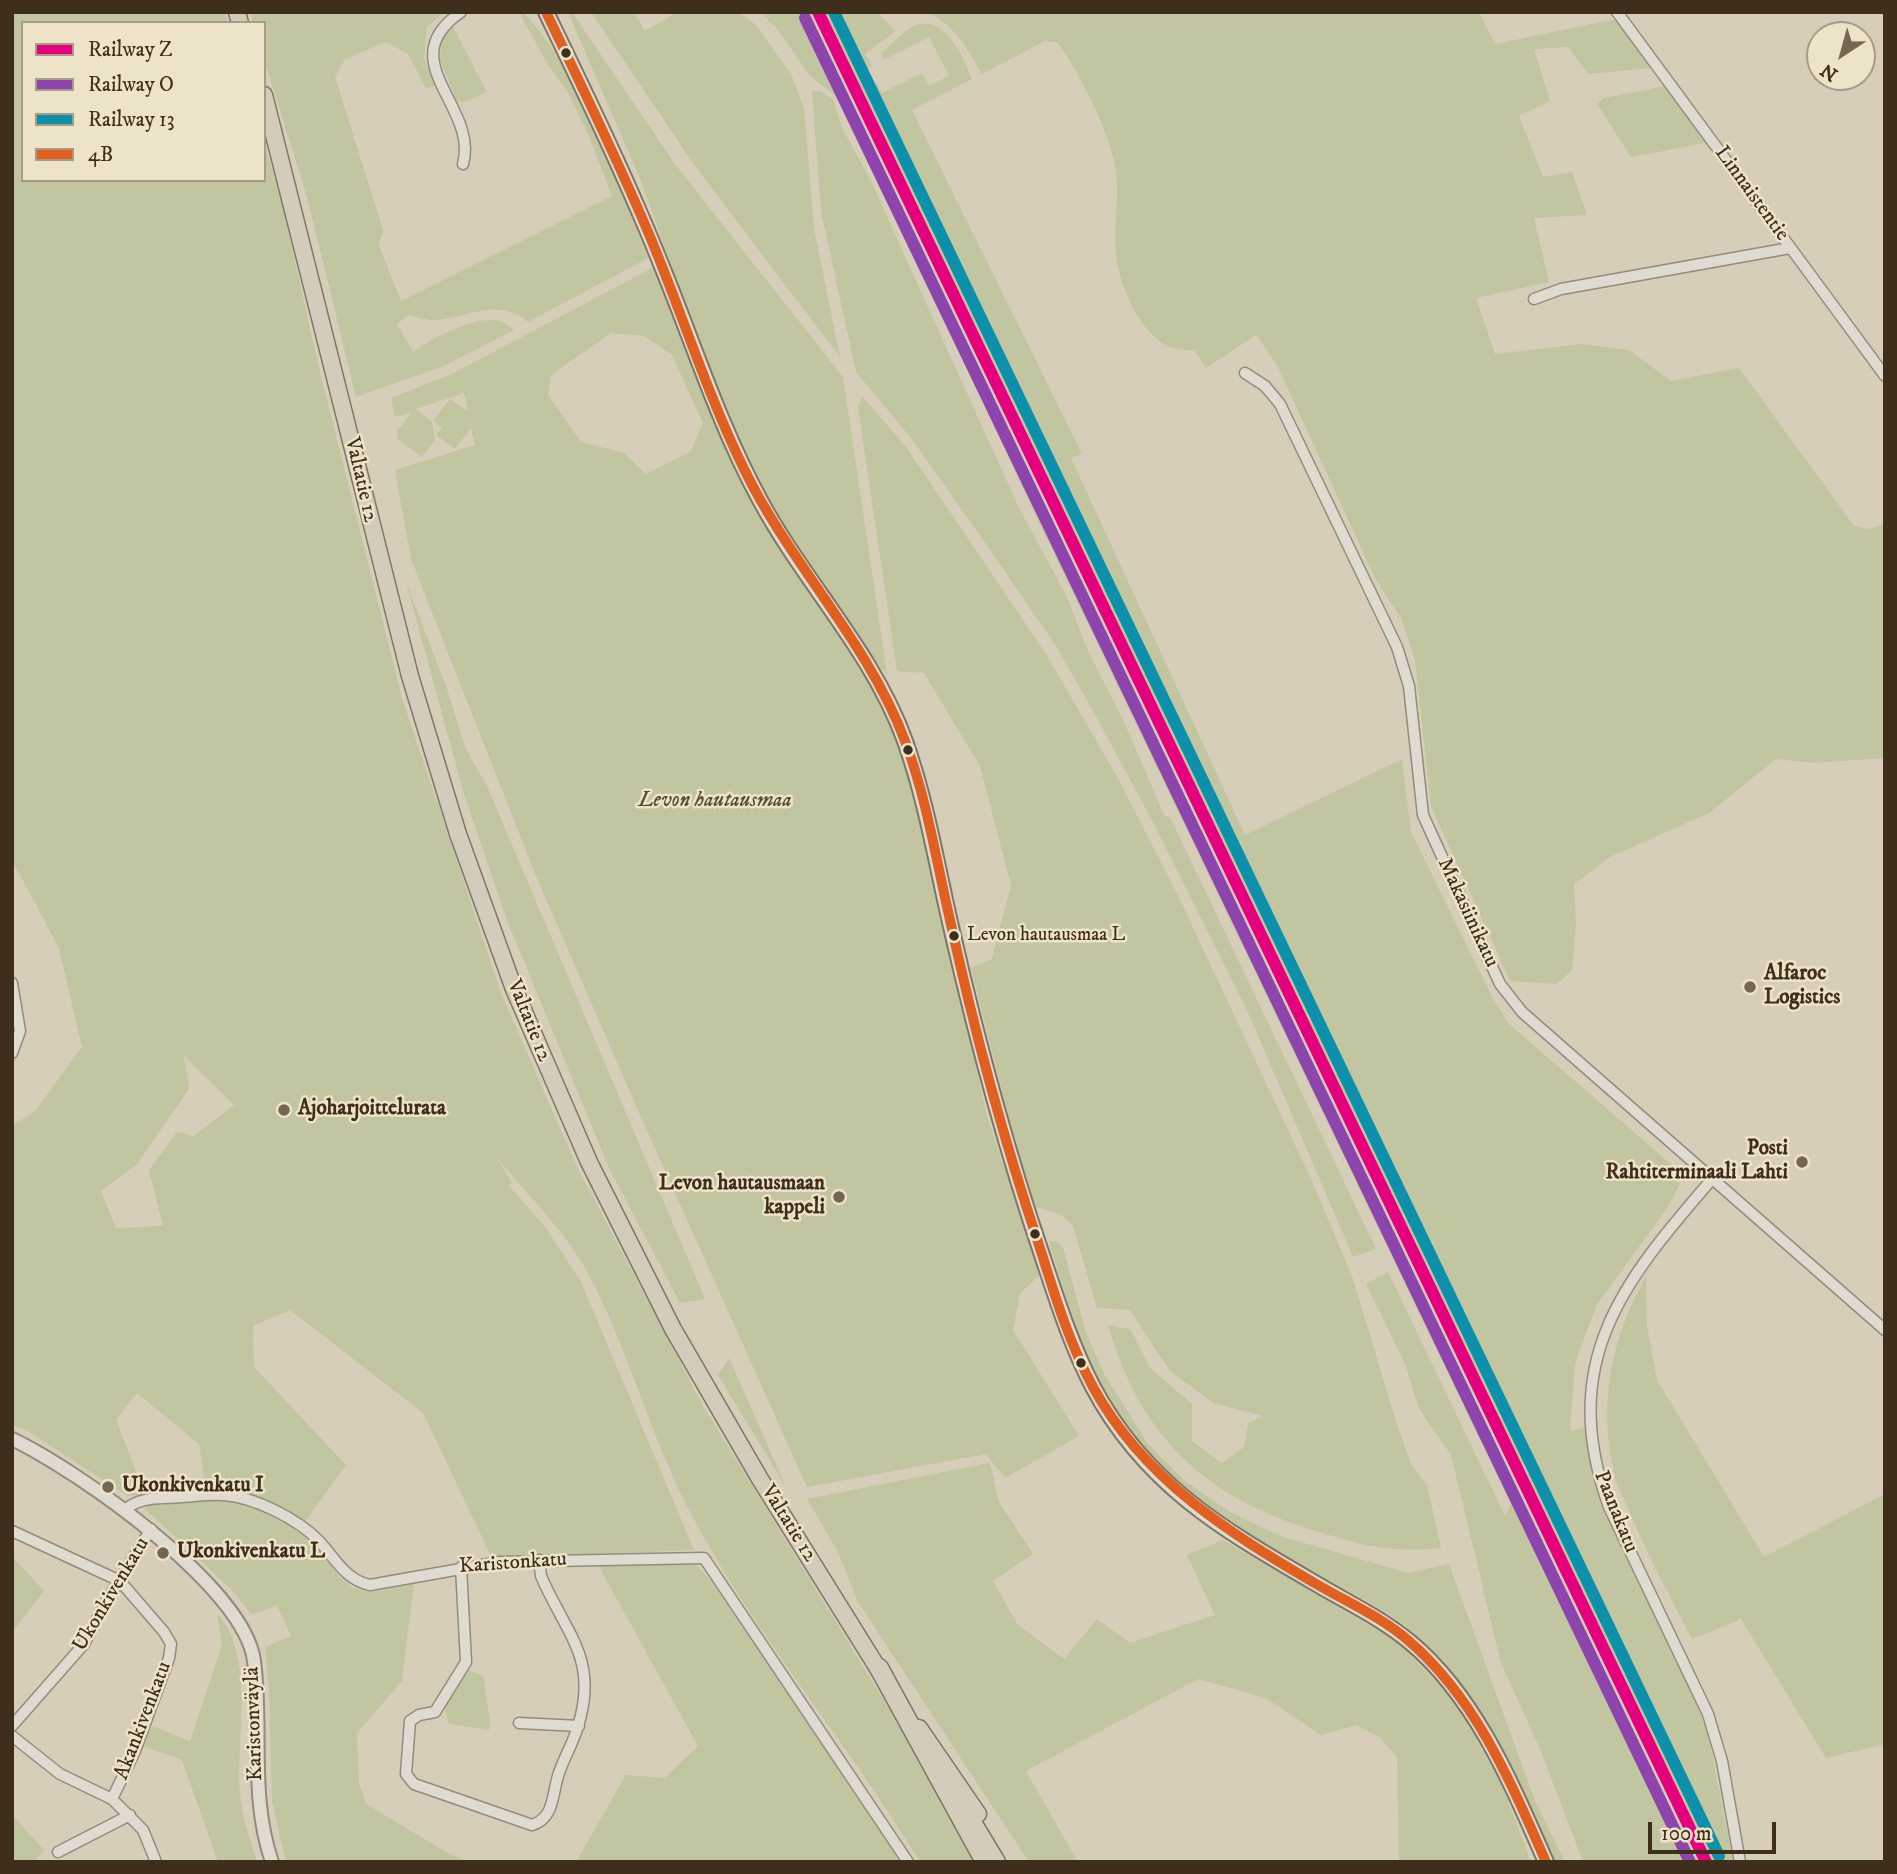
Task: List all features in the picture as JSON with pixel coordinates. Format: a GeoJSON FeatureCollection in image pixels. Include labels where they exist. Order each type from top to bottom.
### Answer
{"type":"FeatureCollection","features":[{"type":"Feature","properties":{"kind":"highway","name":"Valtatie 12"},"geometry":{"type":"LineString","coordinates":[[266,103],[410,676],[458,834],[514,989],[589,1162],[673,1329],[760,1479],[997,1862]]}},
{"type":"Feature","properties":{"kind":"highway"},"geometry":{"type":"LineString","coordinates":[[878,1668],[985,1862]]}},
{"type":"Feature","properties":{"kind":"highway"},"geometry":{"type":"LineString","coordinates":[[878,1668],[1010,1862]]}},
{"type":"Feature","properties":{"kind":"main road"},"geometry":{"type":"LineString","coordinates":[[546,12],[625,174],[738,456],[755,491],[885,694],[905,743],[930,826],[952,931],[1003,1133],[1062,1315],[1091,1384],[1122,1433],[1163,1482],[1222,1528],[1378,1620],[1426,1657],[1480,1728],[1546,1862]]}},
{"type":"Feature","properties":{"kind":"street"},"geometry":{"type":"LineString","coordinates":[[461,12],[436,33],[432,48],[435,69],[466,139],[463,164]]}},
{"type":"Feature","properties":{"kind":"street","name":"Linnaistentie"},"geometry":{"type":"LineString","coordinates":[[1617,12],[1885,376]]}},
{"type":"Feature","properties":{"kind":"street"},"geometry":{"type":"LineString","coordinates":[[1534,299],[1561,289],[1790,248]]}},
{"type":"Feature","properties":{"kind":"street","name":"Makasiinikatu"},"geometry":{"type":"LineString","coordinates":[[1245,373],[1265,386],[1280,404],[1397,647],[1409,686],[1423,815],[1500,984],[1522,1012],[1885,1330]]}},
{"type":"Feature","properties":{"kind":"street"},"geometry":{"type":"LineString","coordinates":[[12,983],[20,1031],[12,1053]]}},
{"type":"Feature","properties":{"kind":"street","name":"Paanakatu"},"geometry":{"type":"LineString","coordinates":[[1712,1179],[1644,1260],[1617,1303],[1599,1350],[1591,1407],[1591,1433],[1600,1482],[1609,1507],[1708,1714],[1722,1761],[1740,1862]]}},
{"type":"Feature","properties":{"kind":"street"},"geometry":{"type":"LineString","coordinates":[[12,1439],[39,1452],[125,1510]]}},
{"type":"Feature","properties":{"kind":"street","name":"Karistonkatu"},"geometry":{"type":"LineString","coordinates":[[125,1510],[140,1500],[223,1495],[243,1498],[303,1528],[317,1539],[348,1576],[358,1583],[370,1586],[461,1567],[539,1560],[704,1558],[908,1862]]}},
{"type":"Feature","properties":{"kind":"street","name":"Karistonväylä"},"geometry":{"type":"LineString","coordinates":[[125,1510],[151,1529],[243,1626],[255,1661],[256,1784],[272,1862]]}},
{"type":"Feature","properties":{"kind":"street","name":"Ukonkivenkatu"},"geometry":{"type":"LineString","coordinates":[[13,1723],[72,1661],[151,1529]]}},
{"type":"Feature","properties":{"kind":"street"},"geometry":{"type":"LineString","coordinates":[[12,1531],[120,1581]]}},
{"type":"Feature","properties":{"kind":"street"},"geometry":{"type":"LineString","coordinates":[[461,1567],[466,1662],[460,1676],[435,1712],[419,1715],[410,1721],[405,1767],[409,1779],[532,1825],[547,1816],[557,1777],[579,1726],[587,1675],[541,1576],[539,1560]]}},
{"type":"Feature","properties":{"kind":"street","name":"Akankivenkatu"},"geometry":{"type":"LineString","coordinates":[[120,1581],[164,1632],[171,1651],[135,1751],[112,1800],[144,1830],[156,1862]]}},
{"type":"Feature","properties":{"kind":"street"},"geometry":{"type":"LineString","coordinates":[[519,1723],[579,1726]]}},
{"type":"Feature","properties":{"kind":"street"},"geometry":{"type":"LineString","coordinates":[[12,1736],[60,1774],[112,1800]]}},
{"type":"Feature","properties":{"kind":"street"},"geometry":{"type":"LineString","coordinates":[[58,1852],[130,1815]]}},
{"type":"Feature","properties":{"kind":"green space"},"geometry":{"type":"Polygon","coordinates":[[[12,12],[224,12],[227,21],[21,21],[21,182],[266,182],[266,150],[280,195],[319,368],[402,698],[501,993],[576,1165],[702,1404],[885,1702],[978,1862],[920,1862],[861,1772],[768,1640],[685,1502],[659,1444],[613,1325],[585,1268],[554,1224],[496,1156],[512,1183],[509,1186],[546,1228],[581,1282],[694,1550],[492,1558],[423,1413],[290,1310],[253,1326],[254,1367],[346,1465],[304,1523],[244,1494],[206,1490],[199,1444],[137,1393],[116,1420],[145,1495],[128,1496],[26,1430],[12,1425],[12,1126],[35,1111],[82,1047],[59,948],[12,860],[12,12]],[[184,1056],[189,1089],[137,1164],[101,1191],[116,1228],[163,1226],[149,1170],[177,1132],[194,1136],[234,1105],[184,1056]]]}},
{"type":"Feature","properties":{"kind":"green space"},"geometry":{"type":"Polygon","coordinates":[[[250,12],[444,12],[427,27],[424,58],[436,86],[426,88],[408,54],[386,42],[345,59],[335,77],[383,230],[379,246],[401,301],[612,196],[589,136],[567,91],[547,63],[519,12],[523,12],[545,37],[581,96],[648,258],[528,322],[506,311],[495,310],[437,320],[409,315],[397,324],[413,352],[442,334],[478,321],[500,321],[514,330],[446,365],[356,397],[308,200],[266,65],[266,21],[252,21],[250,12]]]}},
{"type":"Feature","properties":{"kind":"green space"},"geometry":{"type":"Polygon","coordinates":[[[568,12],[572,12],[674,163],[843,377],[887,674],[866,654],[795,548],[765,500],[743,455],[696,336],[641,181],[568,12]]]}},
{"type":"Feature","properties":{"kind":"green space"},"geometry":{"type":"Polygon","coordinates":[[[591,12],[634,12],[645,31],[678,12],[738,12],[755,24],[791,74],[804,109],[814,229],[840,357],[695,166],[591,12]]]}},
{"type":"Feature","properties":{"kind":"green space"},"geometry":{"type":"Polygon","coordinates":[[[760,12],[807,12],[1696,1862],[1583,1862],[1541,1751],[1501,1663],[1451,1455],[1419,1409],[1406,1366],[1366,1284],[1388,1272],[1505,1516],[1511,1504],[1034,512],[873,166],[837,97],[810,76],[779,31],[760,12]]]}},
{"type":"Feature","properties":{"kind":"green space"},"geometry":{"type":"Polygon","coordinates":[[[824,12],[877,12],[895,31],[865,54],[872,66],[866,70],[873,85],[877,83],[882,93],[922,73],[929,86],[949,76],[929,37],[884,60],[881,53],[910,28],[922,24],[941,29],[950,37],[963,58],[972,79],[912,110],[1082,454],[1071,458],[1245,835],[1402,759],[1411,832],[1492,997],[1509,1024],[1672,1165],[1680,1184],[1666,1210],[1597,1304],[1575,1363],[1570,1431],[1585,1428],[1591,1470],[1602,1508],[1687,1681],[1708,1733],[1733,1862],[1710,1862],[824,12]]]}},
{"type":"Feature","properties":{"kind":"green space"},"geometry":{"type":"Polygon","coordinates":[[[927,12],[1479,12],[1495,44],[1617,19],[1651,68],[1588,74],[1568,47],[1534,49],[1550,101],[1519,116],[1543,177],[1572,172],[1587,215],[1534,218],[1549,282],[1476,298],[1495,354],[1582,344],[1629,350],[1671,381],[1739,368],[1854,526],[1868,529],[1885,524],[1885,758],[1812,763],[1776,759],[1709,813],[1610,857],[1574,884],[1576,923],[1572,970],[1557,984],[1510,981],[1431,806],[1415,660],[1401,618],[1376,580],[1277,365],[1256,335],[1206,368],[1195,351],[1168,346],[1158,340],[1141,321],[1123,285],[1117,261],[1117,181],[1113,155],[1093,104],[1058,43],[1045,41],[982,74],[953,31],[927,12]]]}},
{"type":"Feature","properties":{"kind":"green space"},"geometry":{"type":"Polygon","coordinates":[[[452,25],[487,92],[465,102],[457,101],[440,60],[442,35],[452,25]]]}},
{"type":"Feature","properties":{"kind":"green space"},"geometry":{"type":"Polygon","coordinates":[[[1667,86],[1706,143],[1631,157],[1597,104],[1604,98],[1667,86]]]}},
{"type":"Feature","properties":{"kind":"green space"},"geometry":{"type":"Polygon","coordinates":[[[812,91],[821,91],[833,100],[843,130],[869,177],[1019,508],[1067,597],[1088,651],[1124,722],[1164,815],[1170,817],[1376,1249],[1353,1257],[1247,1010],[1153,822],[1056,646],[911,438],[856,372],[821,211],[812,91]]]}},
{"type":"Feature","properties":{"kind":"green space","name":"Levon hautausmaa"},"geometry":{"type":"Polygon","coordinates":[[[656,266],[731,460],[755,505],[854,654],[879,697],[899,742],[925,832],[987,1116],[1040,1275],[1020,1293],[1013,1330],[1079,1436],[1005,1478],[986,1454],[807,1487],[536,876],[411,559],[395,470],[475,445],[471,428],[455,449],[436,435],[442,427],[433,421],[450,399],[468,411],[464,393],[416,409],[432,422],[435,440],[422,457],[398,439],[397,431],[412,412],[395,417],[391,398],[452,374],[656,266]],[[611,333],[551,375],[548,395],[581,442],[624,453],[646,474],[690,452],[703,423],[672,355],[644,336],[611,333]]]}},
{"type":"Feature","properties":{"kind":"green space"},"geometry":{"type":"Polygon","coordinates":[[[862,396],[906,447],[1046,654],[1120,782],[1182,904],[1311,1179],[1352,1276],[1398,1428],[1412,1466],[1427,1485],[1441,1548],[1392,1549],[1333,1536],[1277,1517],[1242,1501],[1210,1481],[1183,1458],[1159,1431],[1139,1400],[1122,1365],[1108,1325],[1130,1329],[1150,1368],[1192,1404],[1192,1441],[1222,1463],[1244,1447],[1248,1423],[1263,1416],[1213,1403],[1170,1371],[1130,1310],[1097,1308],[1073,1226],[1060,1214],[1036,1207],[1018,1155],[971,968],[992,959],[1011,885],[980,766],[924,673],[897,671],[858,407],[862,396]]]}},
{"type":"Feature","properties":{"kind":"green space"},"geometry":{"type":"Polygon","coordinates":[[[406,582],[447,689],[465,747],[487,786],[705,1299],[680,1303],[609,1168],[507,920],[464,794],[406,582]]]}},
{"type":"Feature","properties":{"kind":"green space"},"geometry":{"type":"Polygon","coordinates":[[[1049,1241],[1056,1241],[1063,1247],[1085,1330],[1103,1372],[1148,1444],[1185,1481],[1230,1512],[1280,1536],[1408,1573],[1449,1564],[1535,1801],[1565,1862],[1555,1862],[1514,1771],[1482,1713],[1463,1686],[1419,1637],[1369,1602],[1252,1540],[1182,1488],[1151,1459],[1126,1429],[1089,1363],[1049,1241]]]}},
{"type":"Feature","properties":{"kind":"green space"},"geometry":{"type":"Polygon","coordinates":[[[1646,1276],[1647,1326],[1657,1380],[1764,1557],[1885,1494],[1885,1744],[1826,1758],[1741,1619],[1692,1639],[1667,1592],[1617,1483],[1609,1446],[1607,1420],[1616,1347],[1646,1276]]]}},
{"type":"Feature","properties":{"kind":"green space"},"geometry":{"type":"Polygon","coordinates":[[[729,1358],[786,1487],[718,1375],[729,1358]]]}},
{"type":"Feature","properties":{"kind":"green space"},"geometry":{"type":"Polygon","coordinates":[[[990,1463],[999,1502],[1033,1554],[993,1581],[1018,1625],[1064,1659],[1097,1619],[1130,1643],[1215,1615],[1187,1555],[1223,1540],[1398,1642],[1455,1702],[1501,1783],[1531,1862],[1399,1862],[1397,1758],[1381,1738],[1357,1725],[1321,1735],[1266,1698],[1198,1679],[1026,1771],[1078,1862],[1029,1862],[858,1602],[838,1552],[807,1499],[990,1463]]]}},
{"type":"Feature","properties":{"kind":"green space"},"geometry":{"type":"Polygon","coordinates":[[[223,1499],[260,1511],[294,1529],[314,1545],[340,1577],[353,1587],[374,1591],[414,1582],[402,1681],[357,1733],[359,1783],[366,1804],[446,1852],[469,1862],[286,1862],[272,1801],[265,1647],[291,1636],[277,1605],[252,1615],[233,1591],[145,1509],[150,1504],[223,1499]]]}},
{"type":"Feature","properties":{"kind":"green space"},"geometry":{"type":"Polygon","coordinates":[[[12,1556],[44,1591],[12,1632],[12,1556]]]}},
{"type":"Feature","properties":{"kind":"green space"},"geometry":{"type":"Polygon","coordinates":[[[691,1560],[719,1589],[902,1862],[576,1862],[626,1775],[665,1778],[698,1746],[597,1563],[691,1560]]]}},
{"type":"Feature","properties":{"kind":"green space"},"geometry":{"type":"Polygon","coordinates":[[[217,1613],[229,1631],[240,1675],[240,1793],[244,1819],[257,1862],[218,1862],[182,1760],[143,1746],[152,1726],[190,1741],[222,1645],[217,1613]]]}},
{"type":"Feature","properties":{"kind":"green space"},"geometry":{"type":"Polygon","coordinates":[[[469,1670],[483,1676],[489,1730],[449,1724],[444,1707],[469,1670]]]}},
{"type":"Feature","properties":{"kind":"green space"},"geometry":{"type":"Polygon","coordinates":[[[12,1815],[44,1850],[34,1862],[12,1862],[12,1815]]]}},
{"type":"Feature","properties":{"kind":"rail line","name":"Z"},"geometry":{"type":"LineString","coordinates":[[818,12],[1706,1862]]}},
{"type":"Feature","properties":{"kind":"rail line","name":"13"},"geometry":{"type":"LineString","coordinates":[[834,12],[1719,1856]]}},
{"type":"Feature","properties":{"kind":"rail line","name":"O"},"geometry":{"type":"LineString","coordinates":[[805,18],[1690,1862]]}},
{"type":"Feature","properties":{"kind":"transit line","name":"4B"},"geometry":{"type":"LineString","coordinates":[[546,12],[639,210],[719,414],[745,471],[784,539],[871,670],[905,741],[925,807],[969,1002],[1001,1124],[1063,1317],[1093,1387],[1137,1450],[1191,1501],[1252,1545],[1389,1626],[1434,1665],[1455,1690],[1490,1744],[1546,1862]]}},
{"type":"Feature","properties":{"kind":"place","name":"Levon hautausmaa L"},"geometry":{"type":"Point","coordinates":[954,936]}},
{"type":"Feature","properties":{"kind":"place","name":"Alfaroc Logistics"},"geometry":{"type":"Point","coordinates":[1750,987]}},
{"type":"Feature","properties":{"kind":"place","name":"Ajoharjoittelurata"},"geometry":{"type":"Point","coordinates":[284,1110]}},
{"type":"Feature","properties":{"kind":"place","name":"Posti Rahtiterminaali Lahti"},"geometry":{"type":"Point","coordinates":[1802,1162]}},
{"type":"Feature","properties":{"kind":"place","name":"Levon hautausmaan kappeli"},"geometry":{"type":"Point","coordinates":[839,1197]}},
{"type":"Feature","properties":{"kind":"place","name":"Ukonkivenkatu I"},"geometry":{"type":"Point","coordinates":[108,1487]}},
{"type":"Feature","properties":{"kind":"place","name":"Ukonkivenkatu L"},"geometry":{"type":"Point","coordinates":[163,1553]}}]}
